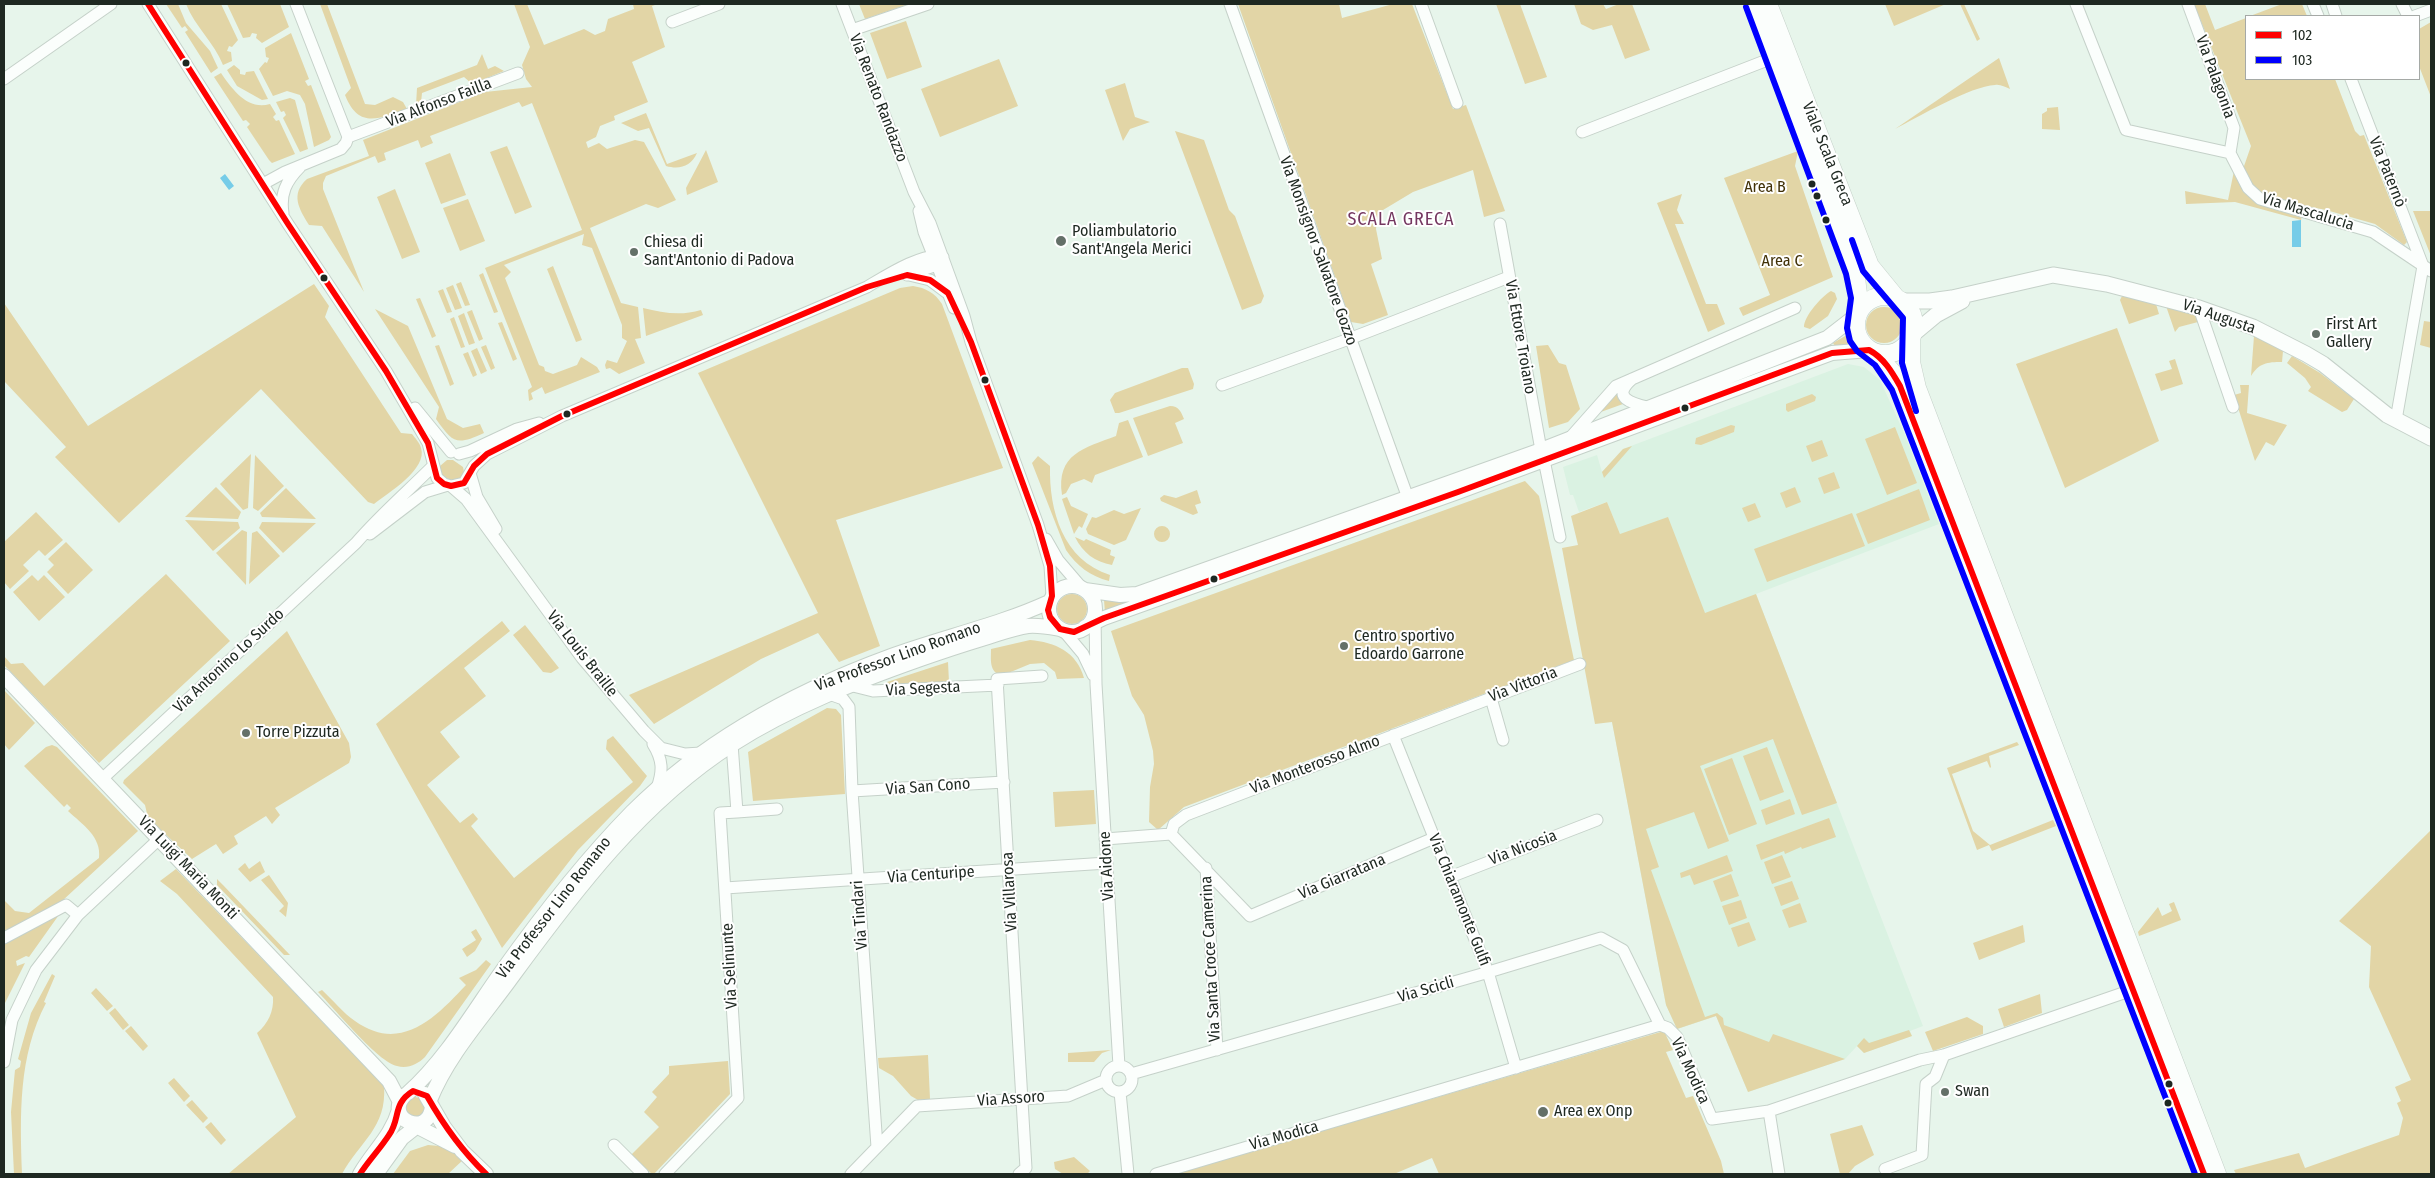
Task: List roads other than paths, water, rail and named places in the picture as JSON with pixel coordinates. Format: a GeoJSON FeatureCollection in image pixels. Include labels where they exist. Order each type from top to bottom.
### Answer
{"type":"FeatureCollection","features":[{"type":"Feature","properties":{"kind":"main road","name":"Viale Scala Greca"},"geometry":{"type":"LineString","coordinates":[[1754,4],[1840,237],[1855,270],[1859,312]]}},
{"type":"Feature","properties":{"kind":"main road","name":"Viale Scala Greca"},"geometry":{"type":"LineString","coordinates":[[1768,4],[1870,266],[1898,300]]}},
{"type":"Feature","properties":{"kind":"main road","name":"Via Augusta"},"geometry":{"type":"LineString","coordinates":[[1980,292],[2041,277],[2065,276],[2199,308],[2253,327],[2306,354],[2323,364],[2396,420],[2431,438]]}},
{"type":"Feature","properties":{"kind":"main road"},"geometry":{"type":"LineString","coordinates":[[1980,292],[1930,301],[1898,300],[1890,297],[1876,298],[1870,300],[1859,312],[1856,331],[1861,342],[1892,372],[1900,386],[2204,1174]]}},
{"type":"Feature","properties":{"kind":"main road"},"geometry":{"type":"LineString","coordinates":[[1872,351],[1889,354],[1895,352],[1944,310],[1980,292]]}},
{"type":"Feature","properties":{"kind":"main road"},"geometry":{"type":"LineString","coordinates":[[1898,300],[1912,316],[1911,362],[1920,396],[2217,1174]]}},
{"type":"Feature","properties":{"kind":"street"},"geometry":{"type":"LineString","coordinates":[[4,79],[111,4]]}},
{"type":"Feature","properties":{"kind":"street"},"geometry":{"type":"LineString","coordinates":[[148,4],[283,215],[386,371],[430,448],[437,478],[466,499],[522,576]]}},
{"type":"Feature","properties":{"kind":"street"},"geometry":{"type":"LineString","coordinates":[[263,184],[285,172],[341,150],[346,144],[348,137],[296,4]]}},
{"type":"Feature","properties":{"kind":"street"},"geometry":{"type":"LineString","coordinates":[[672,22],[719,4]]}},
{"type":"Feature","properties":{"kind":"street","name":"Via Renato Randazzo"},"geometry":{"type":"LineString","coordinates":[[842,4],[914,192]]}},
{"type":"Feature","properties":{"kind":"street"},"geometry":{"type":"LineString","coordinates":[[852,30],[928,4]]}},
{"type":"Feature","properties":{"kind":"street","name":"Via Monsignor Salvatore Gozzo"},"geometry":{"type":"LineString","coordinates":[[1230,4],[1408,498]]}},
{"type":"Feature","properties":{"kind":"street"},"geometry":{"type":"LineString","coordinates":[[1422,4],[1457,103]]}},
{"type":"Feature","properties":{"kind":"street"},"geometry":{"type":"LineString","coordinates":[[2076,4],[2126,130],[2230,153]]}},
{"type":"Feature","properties":{"kind":"street","name":"Via Palagonia"},"geometry":{"type":"LineString","coordinates":[[2188,4],[2234,128],[2230,153]]}},
{"type":"Feature","properties":{"kind":"street"},"geometry":{"type":"LineString","coordinates":[[2418,15],[2431,10]]}},
{"type":"Feature","properties":{"kind":"street"},"geometry":{"type":"LineString","coordinates":[[1582,132],[1775,57]]}},
{"type":"Feature","properties":{"kind":"street","name":"Via Alfonso Failla"},"geometry":{"type":"LineString","coordinates":[[348,137],[518,73]]}},
{"type":"Feature","properties":{"kind":"street","name":"Via Paternò"},"geometry":{"type":"LineString","coordinates":[[2351,80],[2427,268]]}},
{"type":"Feature","properties":{"kind":"street","name":"Via Mascalucia"},"geometry":{"type":"LineString","coordinates":[[2230,153],[2248,188],[2260,199],[2373,232],[2427,268]]}},
{"type":"Feature","properties":{"kind":"street"},"geometry":{"type":"LineString","coordinates":[[283,215],[282,196],[285,187],[302,165]]}},
{"type":"Feature","properties":{"kind":"street"},"geometry":{"type":"LineString","coordinates":[[914,192],[924,232],[964,316],[971,342]]}},
{"type":"Feature","properties":{"kind":"street"},"geometry":{"type":"LineString","coordinates":[[914,192],[930,222],[948,293],[971,342],[1038,525],[1050,566],[1050,618],[1090,665],[1096,684]]}},
{"type":"Feature","properties":{"kind":"street","name":"Via Ettore Troiano"},"geometry":{"type":"LineString","coordinates":[[1500,224],[1560,537]]}},
{"type":"Feature","properties":{"kind":"street"},"geometry":{"type":"LineString","coordinates":[[908,270],[921,250],[924,232]]}},
{"type":"Feature","properties":{"kind":"street"},"geometry":{"type":"LineString","coordinates":[[1835,331],[1846,316],[1851,304],[1851,282],[1840,237]]}},
{"type":"Feature","properties":{"kind":"street"},"geometry":{"type":"LineString","coordinates":[[356,543],[425,492],[464,483],[479,460],[492,451],[562,416],[866,286],[938,259]]}},
{"type":"Feature","properties":{"kind":"street"},"geometry":{"type":"LineString","coordinates":[[2396,420],[2427,268]]}},
{"type":"Feature","properties":{"kind":"street"},"geometry":{"type":"LineString","coordinates":[[908,270],[930,280],[948,293]]}},
{"type":"Feature","properties":{"kind":"street"},"geometry":{"type":"LineString","coordinates":[[1222,385],[1350,339],[1509,276]]}},
{"type":"Feature","properties":{"kind":"street"},"geometry":{"type":"LineString","coordinates":[[1569,439],[1616,386],[1795,308]]}},
{"type":"Feature","properties":{"kind":"street"},"geometry":{"type":"LineString","coordinates":[[2199,308],[2233,407]]}},
{"type":"Feature","properties":{"kind":"street"},"geometry":{"type":"LineString","coordinates":[[1051,599],[1066,586],[1120,595],[1137,594],[1408,498],[1543,455],[1569,439],[1827,338],[1859,312]]}},
{"type":"Feature","properties":{"kind":"street"},"geometry":{"type":"LineString","coordinates":[[1062,630],[1074,632],[1092,621],[1543,455],[1832,353],[1872,351]]}},
{"type":"Feature","properties":{"kind":"street"},"geometry":{"type":"LineString","coordinates":[[386,371],[455,453],[468,461],[477,497],[522,576]]}},
{"type":"Feature","properties":{"kind":"street"},"geometry":{"type":"LineString","coordinates":[[1634,377],[1624,389],[1623,395],[1632,404],[1651,408]]}},
{"type":"Feature","properties":{"kind":"street"},"geometry":{"type":"LineString","coordinates":[[356,543],[389,506],[413,487],[442,454],[470,451],[517,429],[562,416]]}},
{"type":"Feature","properties":{"kind":"street"},"geometry":{"type":"LineString","coordinates":[[1038,525],[1058,560],[1092,598],[1092,621]]}},
{"type":"Feature","properties":{"kind":"street","name":"Via Antonino Lo Surdo"},"geometry":{"type":"LineString","coordinates":[[102,779],[356,543]]}},
{"type":"Feature","properties":{"kind":"street","name":"Via Louis Braille"},"geometry":{"type":"LineString","coordinates":[[522,576],[582,658],[644,730]]}},
{"type":"Feature","properties":{"kind":"street","name":"Via Professor Lino Romano"},"geometry":{"type":"LineString","coordinates":[[408,1097],[431,1070],[504,969],[587,860],[657,788],[701,753],[756,717],[833,679],[1051,599]]}},
{"type":"Feature","properties":{"kind":"street","name":"Via Aidone"},"geometry":{"type":"LineString","coordinates":[[1092,621],[1119,1066]]}},
{"type":"Feature","properties":{"kind":"street","name":"Via Professor Lino Romano"},"geometry":{"type":"LineString","coordinates":[[376,1174],[395,1146],[417,1124],[428,1118],[431,1103],[444,1071],[535,946],[595,870],[655,806],[732,744],[775,720],[849,685],[942,651],[1010,630],[1041,626],[1062,630]]}},
{"type":"Feature","properties":{"kind":"street","name":"Via Vittoria"},"geometry":{"type":"LineString","coordinates":[[1467,707],[1580,664]]}},
{"type":"Feature","properties":{"kind":"street","name":"Via Luigi Maria Monti"},"geometry":{"type":"LineString","coordinates":[[4,676],[370,1062],[408,1097]]}},
{"type":"Feature","properties":{"kind":"street","name":"Via Segesta"},"geometry":{"type":"LineString","coordinates":[[849,685],[873,692],[998,685],[997,679],[1042,676]]}},
{"type":"Feature","properties":{"kind":"street","name":"Via Villarosa"},"geometry":{"type":"LineString","coordinates":[[998,685],[1026,1168],[1019,1174]]}},
{"type":"Feature","properties":{"kind":"street","name":"Via Tindari"},"geometry":{"type":"LineString","coordinates":[[829,694],[843,699],[849,708],[852,791],[876,1147]]}},
{"type":"Feature","properties":{"kind":"street"},"geometry":{"type":"LineString","coordinates":[[1490,698],[1503,740]]}},
{"type":"Feature","properties":{"kind":"street","name":"Via Monterosso Almo"},"geometry":{"type":"LineString","coordinates":[[1171,834],[1174,824],[1186,814],[1467,707]]}},
{"type":"Feature","properties":{"kind":"street"},"geometry":{"type":"LineString","coordinates":[[644,730],[661,748],[685,754],[701,753]]}},
{"type":"Feature","properties":{"kind":"street"},"geometry":{"type":"LineString","coordinates":[[644,730],[660,755],[662,775],[657,788]]}},
{"type":"Feature","properties":{"kind":"street","name":"Via Chiaramonte Gulfi"},"geometry":{"type":"LineString","coordinates":[[1393,735],[1488,972],[1516,1068]]}},
{"type":"Feature","properties":{"kind":"street"},"geometry":{"type":"LineString","coordinates":[[732,744],[737,812],[777,809]]}},
{"type":"Feature","properties":{"kind":"street","name":"Via San Cono"},"geometry":{"type":"LineString","coordinates":[[852,791],[1004,782]]}},
{"type":"Feature","properties":{"kind":"street","name":"Via Selinunte"},"geometry":{"type":"LineString","coordinates":[[665,1174],[738,1098],[720,813],[737,812]]}},
{"type":"Feature","properties":{"kind":"street","name":"Via Nicosia"},"geometry":{"type":"LineString","coordinates":[[1450,877],[1597,820]]}},
{"type":"Feature","properties":{"kind":"street"},"geometry":{"type":"LineString","coordinates":[[1105,839],[1171,834],[1206,868]]}},
{"type":"Feature","properties":{"kind":"street","name":"Via Giarratana"},"geometry":{"type":"LineString","coordinates":[[1206,868],[1250,916],[1434,838]]}},
{"type":"Feature","properties":{"kind":"street"},"geometry":{"type":"LineString","coordinates":[[4,1062],[12,1020],[36,970],[78,915],[159,839]]}},
{"type":"Feature","properties":{"kind":"street","name":"Via Centuripe"},"geometry":{"type":"LineString","coordinates":[[726,888],[1107,863]]}},
{"type":"Feature","properties":{"kind":"street","name":"Via Santa Croce Camerina"},"geometry":{"type":"LineString","coordinates":[[1206,868],[1217,1050]]}},
{"type":"Feature","properties":{"kind":"street"},"geometry":{"type":"LineString","coordinates":[[4,938],[66,905],[78,915]]}},
{"type":"Feature","properties":{"kind":"street","name":"Via Scicli"},"geometry":{"type":"LineString","coordinates":[[1131,1074],[1601,938],[1623,950],[1660,1025]]}},
{"type":"Feature","properties":{"kind":"street","name":"Via Modica"},"geometry":{"type":"LineString","coordinates":[[1154,1174],[1660,1025],[1668,1028],[1677,1037],[1712,1120],[1769,1111],[1920,1060],[1944,1055],[2132,990]]}},
{"type":"Feature","properties":{"kind":"street"},"geometry":{"type":"LineString","coordinates":[[1885,1169],[1922,1155],[1926,1084],[1935,1077],[1944,1055]]}},
{"type":"Feature","properties":{"kind":"street"},"geometry":{"type":"LineString","coordinates":[[1119,1066],[1126,1068],[1131,1074],[1130,1086],[1120,1092],[1109,1088],[1106,1080],[1108,1072],[1119,1066]]}},
{"type":"Feature","properties":{"kind":"street","name":"Via Assoro"},"geometry":{"type":"LineString","coordinates":[[876,1147],[917,1106],[1068,1096],[1090,1085],[1106,1080]]}},
{"type":"Feature","properties":{"kind":"street"},"geometry":{"type":"LineString","coordinates":[[1120,1092],[1128,1173],[1140,1174]]}},
{"type":"Feature","properties":{"kind":"street"},"geometry":{"type":"LineString","coordinates":[[408,1097],[431,1103],[462,1151]]}},
{"type":"Feature","properties":{"kind":"street"},"geometry":{"type":"LineString","coordinates":[[408,1097],[402,1117],[462,1151],[486,1174]]}},
{"type":"Feature","properties":{"kind":"street"},"geometry":{"type":"LineString","coordinates":[[360,1174],[371,1156],[390,1134],[408,1097]]}},
{"type":"Feature","properties":{"kind":"street"},"geometry":{"type":"LineString","coordinates":[[1769,1111],[1779,1174]]}},
{"type":"Feature","properties":{"kind":"street"},"geometry":{"type":"LineString","coordinates":[[614,1145],[644,1174]]}},
{"type":"Feature","properties":{"kind":"street"},"geometry":{"type":"LineString","coordinates":[[851,1174],[876,1147]]}},
{"type":"Feature","properties":{"kind":"water"},"geometry":{"type":"Polygon","coordinates":[[[225,174],[234,186],[229,190],[220,178],[225,174]]]}},
{"type":"Feature","properties":{"kind":"water"},"geometry":{"type":"Polygon","coordinates":[[[2301,220],[2301,247],[2292,247],[2292,221],[2301,220]]]}},
{"type":"Feature","properties":{"kind":"place","name":"Poliambulatorio Sant'Angela Merici"},"geometry":{"type":"Point","coordinates":[1061,241]}},
{"type":"Feature","properties":{"kind":"place","name":"Chiesa di Sant'Antonio di Padova"},"geometry":{"type":"Point","coordinates":[634,252]}},
{"type":"Feature","properties":{"kind":"place","name":"First Art Gallery"},"geometry":{"type":"Point","coordinates":[2316,334]}},
{"type":"Feature","properties":{"kind":"place","name":"Centro sportivo Edoardo Garrone"},"geometry":{"type":"Point","coordinates":[1344,646]}},
{"type":"Feature","properties":{"kind":"place","name":"Torre Pizzuta"},"geometry":{"type":"Point","coordinates":[246,733]}},
{"type":"Feature","properties":{"kind":"place","name":"Swan"},"geometry":{"type":"Point","coordinates":[1945,1092]}},
{"type":"Feature","properties":{"kind":"place","name":"Area ex Onp"},"geometry":{"type":"Point","coordinates":[1543,1112]}},
{"type":"Feature","properties":{"kind":"district","name":"SCALA GRECA"},"geometry":{"type":"Point","coordinates":[1401,220]}},
{"type":"Feature","properties":{"kind":"park label","name":"Area B"},"geometry":{"type":"Point","coordinates":[1765,188]}},
{"type":"Feature","properties":{"kind":"park label","name":"Area C"},"geometry":{"type":"Point","coordinates":[1782,262]}}]}
